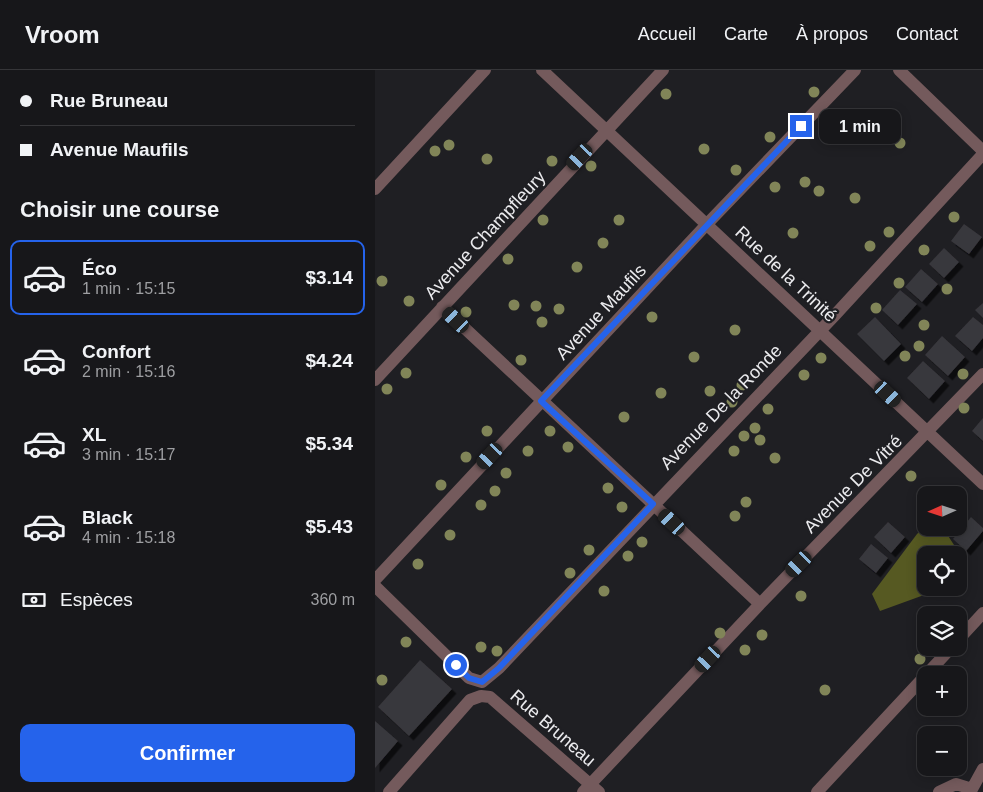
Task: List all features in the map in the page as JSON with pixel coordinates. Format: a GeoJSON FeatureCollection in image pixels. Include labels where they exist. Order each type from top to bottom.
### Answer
{"type":"FeatureCollection","features":[{"type":"Feature","properties":{"kind":"street"},"geometry":{"type":"LineString","coordinates":[[375,189],[485,70]]}},
{"type":"Feature","properties":{"kind":"street","name":"Rue de la Trinité"},"geometry":{"type":"LineString","coordinates":[[542,70],[983,484]]}},
{"type":"Feature","properties":{"kind":"street","name":"Avenue Champfleury"},"geometry":{"type":"LineString","coordinates":[[375,380],[605,130],[663,70]]}},
{"type":"Feature","properties":{"kind":"street","name":"Avenue Maufils"},"geometry":{"type":"LineString","coordinates":[[375,580],[707,224],[855,70]]}},
{"type":"Feature","properties":{"kind":"street"},"geometry":{"type":"LineString","coordinates":[[899,70],[983,152]]}},
{"type":"Feature","properties":{"kind":"street","name":"Avenue De la Ronde"},"geometry":{"type":"LineString","coordinates":[[375,586],[469,678],[482,682],[499,668],[820,329],[983,152]]}},
{"type":"Feature","properties":{"kind":"street"},"geometry":{"type":"LineString","coordinates":[[442,307],[760,604]]}},
{"type":"Feature","properties":{"kind":"street","name":"Avenue De Vitré"},"geometry":{"type":"LineString","coordinates":[[591,789],[760,604],[929,432],[983,374]]}},
{"type":"Feature","properties":{"kind":"street"},"geometry":{"type":"LineString","coordinates":[[967,630],[983,613]]}},
{"type":"Feature","properties":{"kind":"street"},"geometry":{"type":"LineString","coordinates":[[817,792],[944,656]]}},
{"type":"Feature","properties":{"kind":"street","name":"Rue Bruneau"},"geometry":{"type":"LineString","coordinates":[[389,792],[470,700],[481,696],[489,697],[591,789]]}},
{"type":"Feature","properties":{"kind":"street"},"geometry":{"type":"LineString","coordinates":[[939,792],[956,784],[972,789],[983,769]]}},
{"type":"Feature","properties":{"kind":"green space"},"geometry":{"type":"Polygon","coordinates":[[[917,534],[917,536],[948,536],[955,546],[917,546],[917,596],[921,596],[880,611],[872,594],[917,534]]]}},
{"type":"Feature","properties":{"kind":"building"},"geometry":{"type":"Polygon","coordinates":[[[964,224],[982,237],[969,254],[951,241],[964,224]]]}},
{"type":"Feature","properties":{"kind":"building"},"geometry":{"type":"Polygon","coordinates":[[[944,248],[959,262],[944,278],[929,264],[944,248]]]}},
{"type":"Feature","properties":{"kind":"building"},"geometry":{"type":"Polygon","coordinates":[[[921,269],[938,284],[922,302],[905,287],[921,269]]]}},
{"type":"Feature","properties":{"kind":"building"},"geometry":{"type":"Polygon","coordinates":[[[900,290],[917,304],[898,325],[882,310],[900,290]]]}},
{"type":"Feature","properties":{"kind":"building"},"geometry":{"type":"Polygon","coordinates":[[[983,303],[983,318],[975,310],[983,303]]]}},
{"type":"Feature","properties":{"kind":"building"},"geometry":{"type":"Polygon","coordinates":[[[875,317],[901,344],[884,361],[857,334],[875,317]]]}},
{"type":"Feature","properties":{"kind":"building"},"geometry":{"type":"Polygon","coordinates":[[[973,317],[983,325],[983,338],[972,351],[955,336],[973,317]]]}},
{"type":"Feature","properties":{"kind":"building"},"geometry":{"type":"Polygon","coordinates":[[[942,336],[965,357],[948,376],[925,355],[942,336]]]}},
{"type":"Feature","properties":{"kind":"building"},"geometry":{"type":"Polygon","coordinates":[[[923,361],[945,381],[929,399],[907,378],[923,361]]]}},
{"type":"Feature","properties":{"kind":"building"},"geometry":{"type":"Polygon","coordinates":[[[983,418],[983,441],[972,431],[983,418]]]}},
{"type":"Feature","properties":{"kind":"building"},"geometry":{"type":"Polygon","coordinates":[[[971,517],[983,528],[983,531],[967,550],[967,546],[961,546],[953,539],[955,536],[967,536],[967,522],[971,517]]]}},
{"type":"Feature","properties":{"kind":"building"},"geometry":{"type":"Polygon","coordinates":[[[888,522],[905,537],[891,553],[874,537],[888,522]]]}},
{"type":"Feature","properties":{"kind":"building"},"geometry":{"type":"Polygon","coordinates":[[[871,544],[888,558],[876,573],[859,559],[871,544]]]}},
{"type":"Feature","properties":{"kind":"building"},"geometry":{"type":"Polygon","coordinates":[[[420,660],[452,689],[409,736],[378,707],[420,660]]]}},
{"type":"Feature","properties":{"kind":"building"},"geometry":{"type":"Polygon","coordinates":[[[375,721],[398,741],[375,768],[375,721]]]}},
{"type":"Feature","properties":{"kind":"route"},"geometry":{"type":"LineString","coordinates":[[456,665],[469,678],[482,682],[499,668],[653,504],[541,401],[801,126]]}}]}
